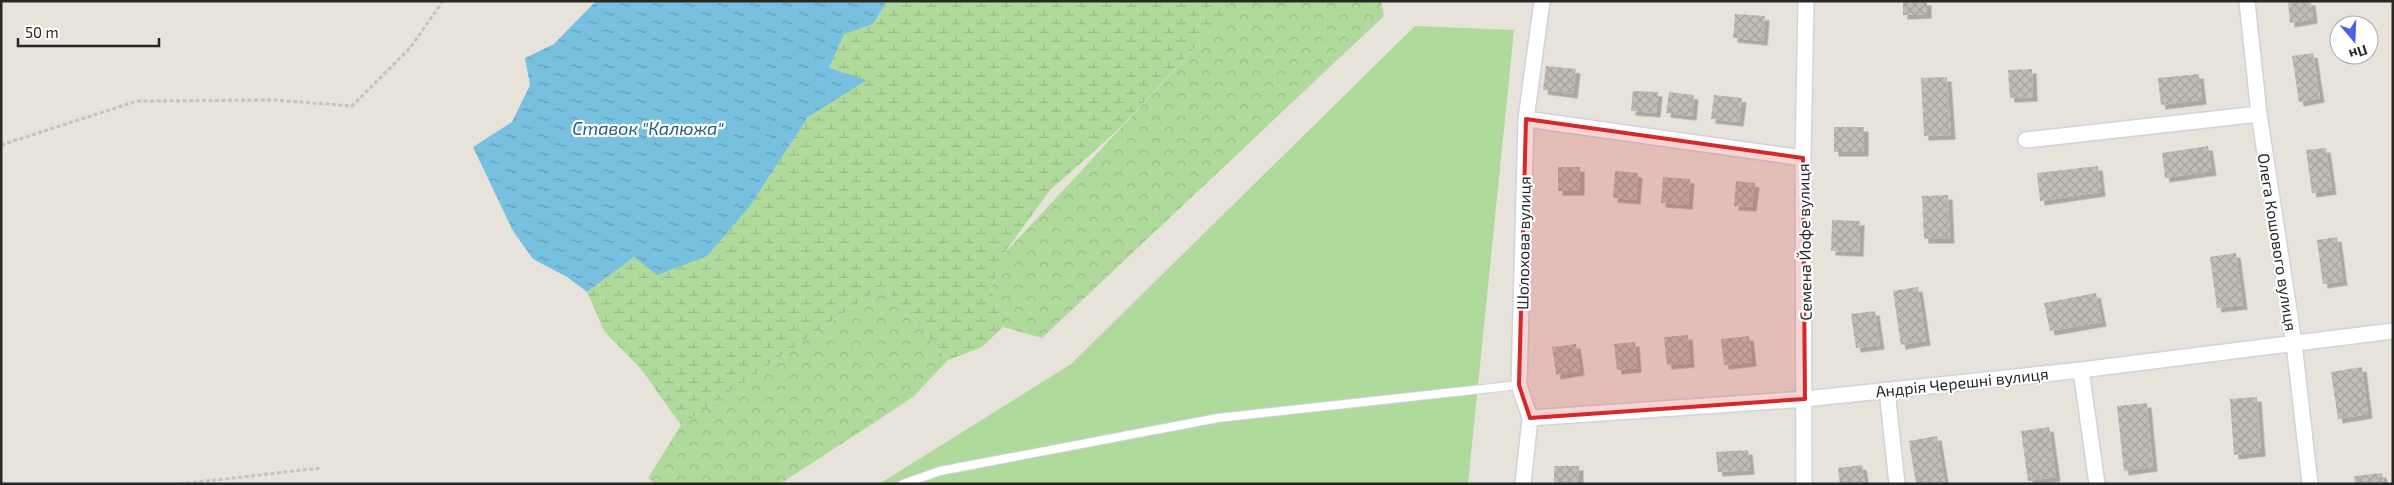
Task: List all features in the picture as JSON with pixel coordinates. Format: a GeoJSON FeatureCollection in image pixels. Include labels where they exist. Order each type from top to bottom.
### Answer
{"type":"FeatureCollection","features":[{"type":"Feature","properties":{"kind":"street","name":"Шолохова вулиця"},"geometry":{"type":"LineString","coordinates":[[1524,484],[1530,418],[1519,385],[1526,119],[1542,1]]}},
{"type":"Feature","properties":{"kind":"street","name":"Семена Йофе вулиця"},"geometry":{"type":"LineString","coordinates":[[1804,484],[1803,158],[1806,1]]}},
{"type":"Feature","properties":{"kind":"street","name":"Олега Кошового вулиця"},"geometry":{"type":"LineString","coordinates":[[2247,1],[2259,114],[2294,343],[2310,484]]}},
{"type":"Feature","properties":{"kind":"street"},"geometry":{"type":"LineString","coordinates":[[2026,140],[2259,114]]}},
{"type":"Feature","properties":{"kind":"street"},"geometry":{"type":"LineString","coordinates":[[1526,119],[1803,158]]}},
{"type":"Feature","properties":{"kind":"street","name":"Андрія Черешні вулиця"},"geometry":{"type":"LineString","coordinates":[[1530,418],[1805,399],[2081,370],[2393,331]]}},
{"type":"Feature","properties":{"kind":"street"},"geometry":{"type":"LineString","coordinates":[[2081,370],[2097,484]]}},
{"type":"Feature","properties":{"kind":"street"},"geometry":{"type":"LineString","coordinates":[[1887,390],[1898,484]]}},
{"type":"Feature","properties":{"kind":"lane"},"geometry":{"type":"LineString","coordinates":[[902,484],[940,471],[1218,418],[1519,385]]}},
{"type":"Feature","properties":{"kind":"path"},"geometry":{"type":"LineString","coordinates":[[1,145],[137,101],[274,100],[352,106],[410,48],[442,1]]}},
{"type":"Feature","properties":{"kind":"path"},"geometry":{"type":"LineString","coordinates":[[180,484],[321,468]]}},
{"type":"Feature","properties":{"kind":"highlighted area"},"geometry":{"type":"Polygon","coordinates":[[[1526,119],[1803,158],[1805,399],[1530,418],[1519,385],[1526,119]]]}},
{"type":"Feature","properties":{"kind":"green space"},"geometry":{"type":"Polygon","coordinates":[[[887,1],[1231,1],[1222,19],[1117,131],[1050,190],[1003,255],[991,288],[1003,327],[982,347],[948,360],[883,286],[681,425],[641,369],[604,331],[587,292],[634,257],[749,206],[808,117],[866,80],[829,68],[844,33],[873,24],[887,1]]]}},
{"type":"Feature","properties":{"kind":"green space"},"geometry":{"type":"Polygon","coordinates":[[[1231,1],[1381,1],[1384,16],[1042,338],[1003,327],[991,288],[1003,255],[1222,19],[1231,1]]]}},
{"type":"Feature","properties":{"kind":"green space"},"geometry":{"type":"Polygon","coordinates":[[[1415,26],[1514,30],[1468,484],[879,484],[1071,364],[1415,26]]]}},
{"type":"Feature","properties":{"kind":"green space"},"geometry":{"type":"Polygon","coordinates":[[[883,286],[948,360],[913,397],[780,484],[655,484],[648,478],[681,425],[883,286]]]}},
{"type":"Feature","properties":{"kind":"water","name":"Ставок \"Калюжа\""},"geometry":{"type":"Polygon","coordinates":[[[596,1],[887,1],[873,24],[844,34],[829,68],[867,80],[808,117],[749,207],[707,256],[657,275],[634,257],[587,292],[567,277],[533,259],[513,231],[473,147],[512,122],[530,85],[525,58],[554,44],[596,1]]]}},
{"type":"Feature","properties":{"kind":"building"},"geometry":{"type":"Polygon","coordinates":[[[1903,1],[1927,1],[1927,14],[1903,15],[1903,1]]]}},
{"type":"Feature","properties":{"kind":"building"},"geometry":{"type":"Polygon","coordinates":[[[2288,1],[2311,1],[2313,19],[2290,23],[2288,1]]]}},
{"type":"Feature","properties":{"kind":"building"},"geometry":{"type":"Polygon","coordinates":[[[1735,14],[1765,16],[1763,41],[1733,38],[1735,14]]]}},
{"type":"Feature","properties":{"kind":"building"},"geometry":{"type":"Polygon","coordinates":[[[2313,53],[2320,98],[2299,102],[2292,56],[2313,53]]]}},
{"type":"Feature","properties":{"kind":"building"},"geometry":{"type":"Polygon","coordinates":[[[1546,66],[1576,69],[1573,94],[1543,90],[1546,66]]]}},
{"type":"Feature","properties":{"kind":"building"},"geometry":{"type":"Polygon","coordinates":[[[2032,69],[2033,97],[2010,98],[2008,70],[2032,69]]]}},
{"type":"Feature","properties":{"kind":"building"},"geometry":{"type":"Polygon","coordinates":[[[2199,74],[2202,100],[2161,105],[2158,78],[2199,74]]]}},
{"type":"Feature","properties":{"kind":"building"},"geometry":{"type":"Polygon","coordinates":[[[1947,77],[1951,135],[1924,136],[1921,78],[1947,77]]]}},
{"type":"Feature","properties":{"kind":"building"},"geometry":{"type":"Polygon","coordinates":[[[1633,91],[1658,92],[1656,113],[1631,111],[1633,91]]]}},
{"type":"Feature","properties":{"kind":"building"},"geometry":{"type":"Polygon","coordinates":[[[1669,92],[1694,95],[1692,116],[1666,113],[1669,92]]]}},
{"type":"Feature","properties":{"kind":"building"},"geometry":{"type":"Polygon","coordinates":[[[1714,95],[1742,98],[1739,122],[1711,119],[1714,95]]]}},
{"type":"Feature","properties":{"kind":"building"},"geometry":{"type":"Polygon","coordinates":[[[1834,127],[1864,127],[1864,152],[1834,152],[1834,127]]]}},
{"type":"Feature","properties":{"kind":"building"},"geometry":{"type":"Polygon","coordinates":[[[2208,146],[2212,171],[2165,178],[2162,153],[2208,146]]]}},
{"type":"Feature","properties":{"kind":"building"},"geometry":{"type":"Polygon","coordinates":[[[2326,148],[2332,190],[2312,193],[2306,150],[2326,148]]]}},
{"type":"Feature","properties":{"kind":"building"},"geometry":{"type":"Polygon","coordinates":[[[2098,166],[2101,192],[2040,201],[2037,173],[2098,166]]]}},
{"type":"Feature","properties":{"kind":"building"},"geometry":{"type":"Polygon","coordinates":[[[1558,167],[1580,167],[1580,191],[1558,191],[1558,167]]]}},
{"type":"Feature","properties":{"kind":"building"},"geometry":{"type":"Polygon","coordinates":[[[1615,171],[1638,173],[1636,200],[1613,198],[1615,171]]]}},
{"type":"Feature","properties":{"kind":"building"},"geometry":{"type":"Polygon","coordinates":[[[1663,177],[1690,179],[1688,205],[1661,203],[1663,177]]]}},
{"type":"Feature","properties":{"kind":"building"},"geometry":{"type":"Polygon","coordinates":[[[1736,181],[1755,183],[1752,207],[1734,206],[1736,181]]]}},
{"type":"Feature","properties":{"kind":"building"},"geometry":{"type":"Polygon","coordinates":[[[1948,195],[1950,239],[1924,239],[1922,196],[1948,195]]]}},
{"type":"Feature","properties":{"kind":"building"},"geometry":{"type":"Polygon","coordinates":[[[1832,220],[1860,221],[1859,252],[1831,251],[1832,220]]]}},
{"type":"Feature","properties":{"kind":"building"},"geometry":{"type":"Polygon","coordinates":[[[2337,237],[2343,281],[2323,284],[2317,240],[2337,237]]]}},
{"type":"Feature","properties":{"kind":"building"},"geometry":{"type":"Polygon","coordinates":[[[2236,253],[2243,305],[2217,308],[2210,257],[2236,253]]]}},
{"type":"Feature","properties":{"kind":"building"},"geometry":{"type":"Polygon","coordinates":[[[1918,287],[1926,341],[1901,345],[1893,291],[1918,287]]]}},
{"type":"Feature","properties":{"kind":"building"},"geometry":{"type":"Polygon","coordinates":[[[2096,293],[2102,322],[2050,331],[2044,303],[2096,293]]]}},
{"type":"Feature","properties":{"kind":"building"},"geometry":{"type":"Polygon","coordinates":[[[1875,311],[1880,345],[1856,348],[1851,314],[1875,311]]]}},
{"type":"Feature","properties":{"kind":"building"},"geometry":{"type":"Polygon","coordinates":[[[1688,335],[1690,363],[1667,365],[1664,337],[1688,335]]]}},
{"type":"Feature","properties":{"kind":"building"},"geometry":{"type":"Polygon","coordinates":[[[1749,336],[1752,362],[1724,365],[1721,339],[1749,336]]]}},
{"type":"Feature","properties":{"kind":"building"},"geometry":{"type":"Polygon","coordinates":[[[1635,342],[1637,368],[1617,370],[1614,344],[1635,342]]]}},
{"type":"Feature","properties":{"kind":"building"},"geometry":{"type":"Polygon","coordinates":[[[1576,344],[1580,371],[1556,375],[1552,347],[1576,344]]]}},
{"type":"Feature","properties":{"kind":"building"},"geometry":{"type":"Polygon","coordinates":[[[2362,367],[2368,414],[2338,419],[2331,372],[2362,367]]]}},
{"type":"Feature","properties":{"kind":"building"},"geometry":{"type":"Polygon","coordinates":[[[2257,397],[2261,452],[2234,455],[2230,399],[2257,397]]]}},
{"type":"Feature","properties":{"kind":"building"},"geometry":{"type":"Polygon","coordinates":[[[2147,403],[2153,467],[2124,471],[2117,406],[2147,403]]]}},
{"type":"Feature","properties":{"kind":"building"},"geometry":{"type":"Polygon","coordinates":[[[2049,427],[2056,477],[2028,481],[2021,431],[2049,427]]]}},
{"type":"Feature","properties":{"kind":"building"},"geometry":{"type":"Polygon","coordinates":[[[1937,436],[1945,484],[1916,484],[1909,441],[1937,436]]]}},
{"type":"Feature","properties":{"kind":"building"},"geometry":{"type":"Polygon","coordinates":[[[1748,450],[1750,470],[1718,472],[1716,452],[1748,450]]]}},
{"type":"Feature","properties":{"kind":"building"},"geometry":{"type":"Polygon","coordinates":[[[1862,465],[1865,484],[1840,484],[1838,468],[1862,465]]]}},
{"type":"Feature","properties":{"kind":"building"},"geometry":{"type":"Polygon","coordinates":[[[1554,466],[1579,466],[1579,483],[1554,484],[1554,466]]]}},
{"type":"Feature","properties":{"kind":"building"},"geometry":{"type":"Polygon","coordinates":[[[2382,473],[2384,484],[2355,484],[2354,476],[2382,473]]]}}]}
